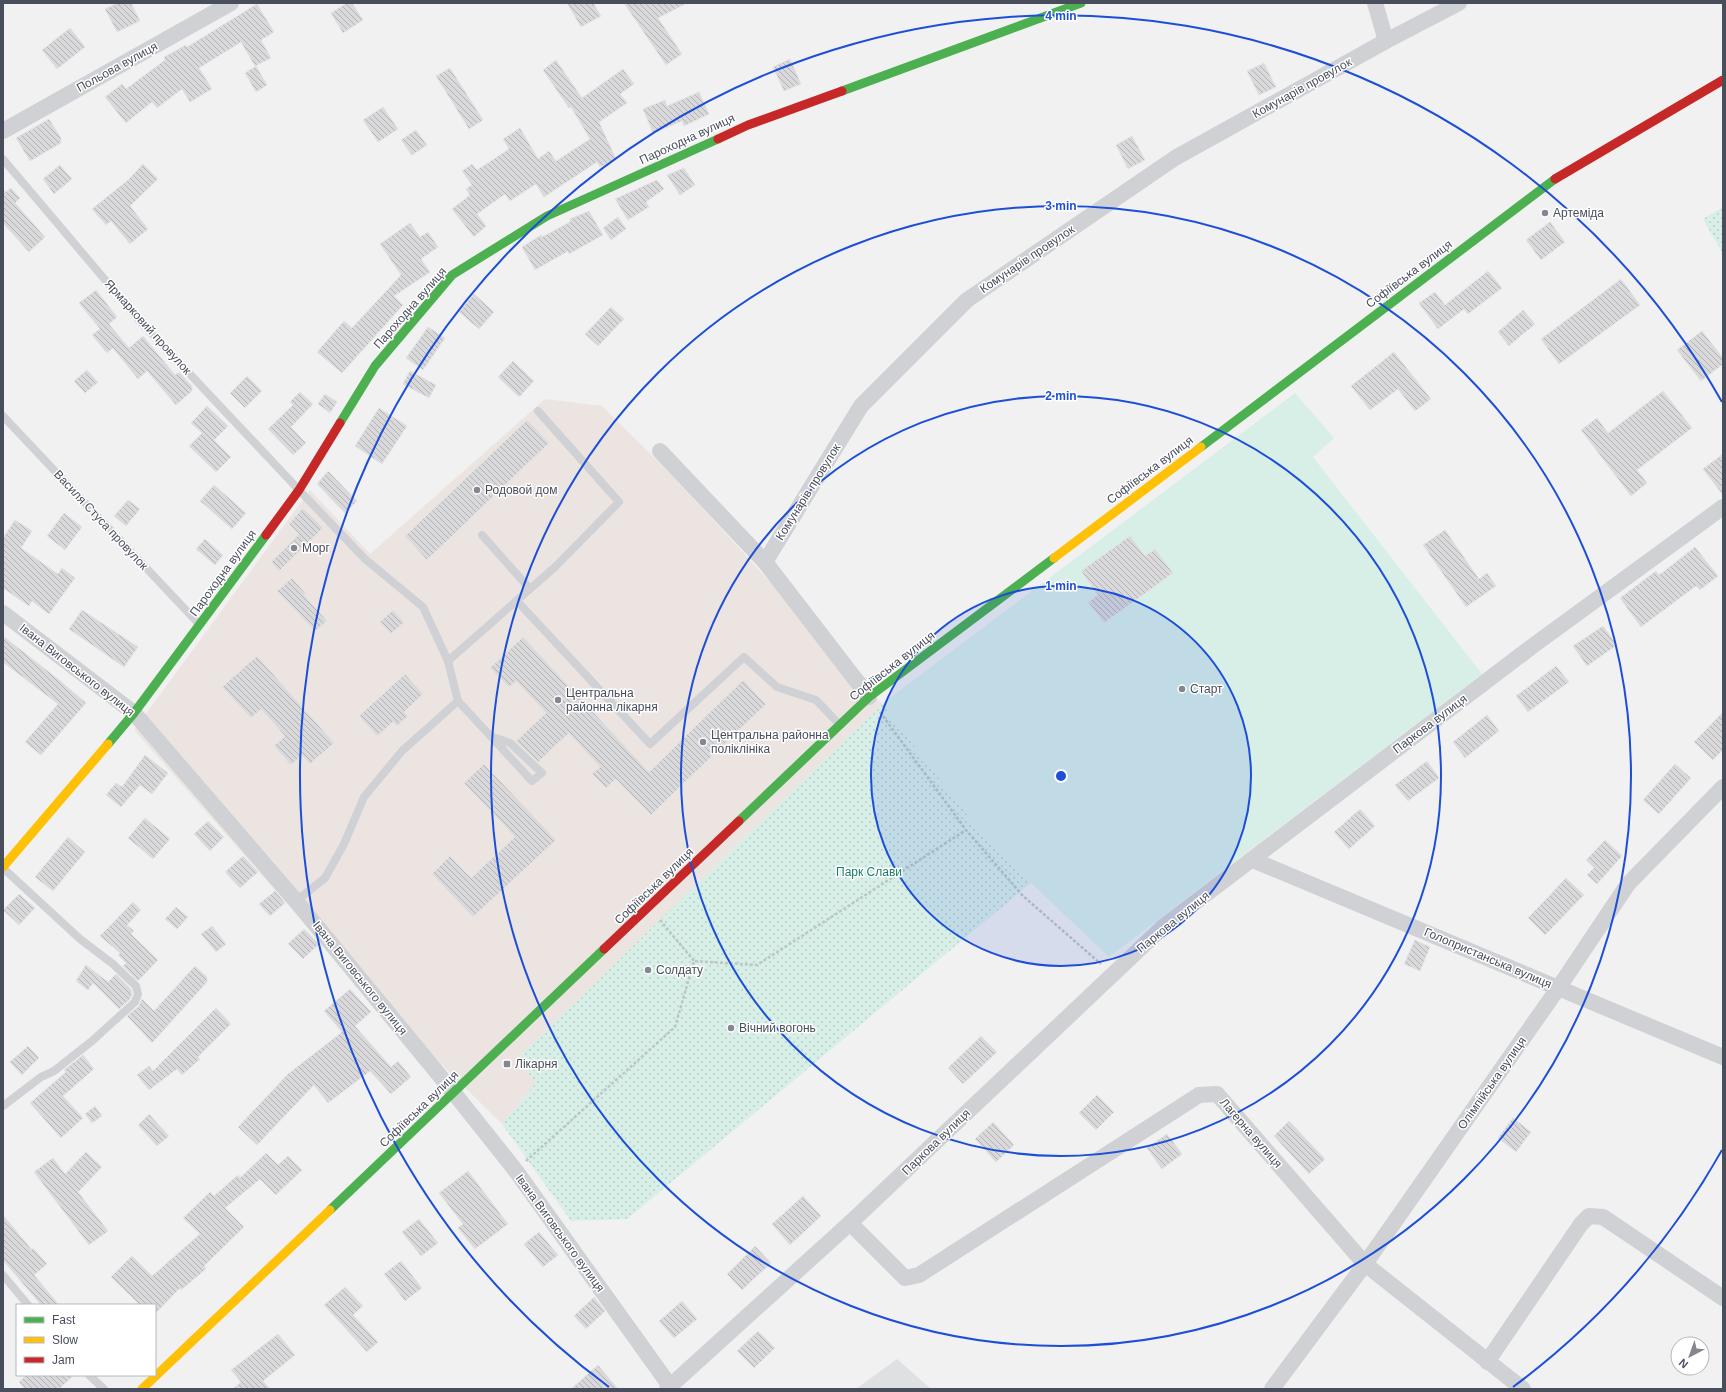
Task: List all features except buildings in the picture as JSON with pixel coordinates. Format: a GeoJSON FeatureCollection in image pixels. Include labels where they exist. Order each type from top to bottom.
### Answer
{"type":"FeatureCollection","features":[{"type":"Feature","properties":{"kind":"street","name":"Польова вулиця"},"geometry":{"type":"LineString","coordinates":[[3,131],[231,3]]}},
{"type":"Feature","properties":{"kind":"street","name":"Пароходна вулиця"},"geometry":{"type":"LineString","coordinates":[[3,868],[134,713],[299,490],[375,366],[452,275],[547,216],[748,125],[1081,3]]}},
{"type":"Feature","properties":{"kind":"street"},"geometry":{"type":"LineString","coordinates":[[1375,3],[1386,41]]}},
{"type":"Feature","properties":{"kind":"street","name":"Комунарів провулок"},"geometry":{"type":"LineString","coordinates":[[765,562],[861,406],[967,300],[1175,158],[1386,41],[1459,3]]}},
{"type":"Feature","properties":{"kind":"street","name":"Софіївська вулиця"},"geometry":{"type":"LineString","coordinates":[[156,1376],[869,697],[1556,178],[1723,80]]}},
{"type":"Feature","properties":{"kind":"street"},"geometry":{"type":"LineString","coordinates":[[660,451],[765,562],[869,697]]}},
{"type":"Feature","properties":{"kind":"street","name":"Паркова вулиця"},"geometry":{"type":"LineString","coordinates":[[668,1388],[850,1224],[1164,926],[1253,860],[1527,650],[1723,507]]}},
{"type":"Feature","properties":{"kind":"street","name":"Івана Виговського вулиця"},"geometry":{"type":"LineString","coordinates":[[3,613],[134,713],[296,901],[454,1093],[516,1171],[668,1388]]}},
{"type":"Feature","properties":{"kind":"street","name":"Олімпійська вулиця"},"geometry":{"type":"LineString","coordinates":[[1272,1389],[1365,1264],[1559,987],[1628,884],[1723,787]]}},
{"type":"Feature","properties":{"kind":"street","name":"Голопристанська вулиця"},"geometry":{"type":"LineString","coordinates":[[1253,860],[1723,1057]]}},
{"type":"Feature","properties":{"kind":"street","name":"Лагерна вулиця"},"geometry":{"type":"LineString","coordinates":[[850,1224],[906,1278],[919,1275],[1199,1095],[1217,1094],[1365,1264],[1523,1389]]}},
{"type":"Feature","properties":{"kind":"street"},"geometry":{"type":"LineString","coordinates":[[1487,1362],[1581,1224],[1589,1216],[1603,1217],[1723,1298]]}},
{"type":"Feature","properties":{"kind":"street","name":"Софіївська вулиця"},"geometry":{"type":"LineString","coordinates":[[142,1389],[156,1376]]}},
{"type":"Feature","properties":{"kind":"lane","name":"Ярмарковий провулок"},"geometry":{"type":"LineString","coordinates":[[3,159],[139,320],[364,559],[423,607],[448,660],[458,701]]}},
{"type":"Feature","properties":{"kind":"lane"},"geometry":{"type":"LineString","coordinates":[[448,660],[555,567],[619,502],[538,412]]}},
{"type":"Feature","properties":{"kind":"lane","name":"Василя Стуса провулок"},"geometry":{"type":"LineString","coordinates":[[3,416],[200,624]]}},
{"type":"Feature","properties":{"kind":"lane"},"geometry":{"type":"LineString","coordinates":[[482,535],[530,589]]}},
{"type":"Feature","properties":{"kind":"lane"},"geometry":{"type":"LineString","coordinates":[[517,601],[650,744],[744,657],[777,687],[816,700],[840,725]]}},
{"type":"Feature","properties":{"kind":"lane"},"geometry":{"type":"LineString","coordinates":[[296,901],[325,878],[344,844],[364,797],[402,751],[458,701],[532,781],[542,774],[510,743],[493,738]]}},
{"type":"Feature","properties":{"kind":"lane"},"geometry":{"type":"LineString","coordinates":[[3,868],[80,939],[113,964],[136,986],[138,994],[135,1002],[92,1041],[54,1071],[41,1077],[3,1106]]}},
{"type":"Feature","properties":{"kind":"lane"},"geometry":{"type":"LineString","coordinates":[[3,1275],[27,1304]]}},
{"type":"Feature","properties":{"kind":"lane"},"geometry":{"type":"LineString","coordinates":[[90,1376],[104,1389]]}},
{"type":"Feature","properties":{"kind":"path"},"geometry":{"type":"LineString","coordinates":[[869,697],[966,830],[1024,896],[1113,974]]}},
{"type":"Feature","properties":{"kind":"path"},"geometry":{"type":"LineString","coordinates":[[649,908],[694,961],[757,964],[966,830]]}},
{"type":"Feature","properties":{"kind":"path"},"geometry":{"type":"LineString","coordinates":[[516,1171],[674,1027],[694,961]]}},
{"type":"Feature","properties":{"kind":"shaded area"},"geometry":{"type":"Polygon","coordinates":[[[545,399],[602,406],[673,476],[882,704],[518,1058],[536,1083],[502,1124],[340,964],[134,730],[310,490],[370,554],[545,399]]]}},
{"type":"Feature","properties":{"kind":"shaded area"},"geometry":{"type":"Polygon","coordinates":[[[897,1359],[931,1389],[856,1389],[897,1359]]]}},
{"type":"Feature","properties":{"kind":"green space"},"geometry":{"type":"Polygon","coordinates":[[[1723,207],[1723,254],[1703,219],[1723,207]]]}},
{"type":"Feature","properties":{"kind":"green space","name":"Старт"},"geometry":{"type":"Polygon","coordinates":[[[1295,393],[1334,438],[1313,457],[1482,674],[1109,957],[989,843],[882,704],[1295,393]]]}},
{"type":"Feature","properties":{"kind":"green space","name":"Парк Слави"},"geometry":{"type":"Polygon","coordinates":[[[882,704],[989,843],[1031,883],[627,1219],[571,1221],[502,1124],[536,1083],[518,1058],[882,704]]]}},
{"type":"Feature","properties":{"kind":"traffic: fast"},"geometry":{"type":"LineString","coordinates":[[842,91],[1081,3]]}},
{"type":"Feature","properties":{"kind":"traffic: fast"},"geometry":{"type":"LineString","coordinates":[[340,423],[375,366],[452,275],[547,216],[718,139]]}},
{"type":"Feature","properties":{"kind":"traffic: fast"},"geometry":{"type":"LineString","coordinates":[[1201,447],[1555,179]]}},
{"type":"Feature","properties":{"kind":"traffic: fast"},"geometry":{"type":"LineString","coordinates":[[108,744],[134,713],[266,535]]}},
{"type":"Feature","properties":{"kind":"traffic: fast"},"geometry":{"type":"LineString","coordinates":[[739,821],[869,697],[1054,558]]}},
{"type":"Feature","properties":{"kind":"traffic: fast"},"geometry":{"type":"LineString","coordinates":[[330,1210],[604,949]]}},
{"type":"Feature","properties":{"kind":"traffic: slow"},"geometry":{"type":"LineString","coordinates":[[1054,558],[1201,447]]}},
{"type":"Feature","properties":{"kind":"traffic: slow"},"geometry":{"type":"LineString","coordinates":[[3,867],[108,744]]}},
{"type":"Feature","properties":{"kind":"traffic: slow"},"geometry":{"type":"LineString","coordinates":[[156,1376],[330,1210]]}},
{"type":"Feature","properties":{"kind":"traffic: slow"},"geometry":{"type":"LineString","coordinates":[[142,1389],[156,1376]]}},
{"type":"Feature","properties":{"kind":"traffic: jam"},"geometry":{"type":"LineString","coordinates":[[1555,179],[1723,80]]}},
{"type":"Feature","properties":{"kind":"traffic: jam"},"geometry":{"type":"LineString","coordinates":[[718,139],[748,125],[842,91]]}},
{"type":"Feature","properties":{"kind":"traffic: jam"},"geometry":{"type":"LineString","coordinates":[[266,535],[299,490],[340,423]]}},
{"type":"Feature","properties":{"kind":"traffic: jam"},"geometry":{"type":"LineString","coordinates":[[604,949],[739,821]]}},
{"type":"Feature","properties":{"kind":"place","name":"Артеміда"},"geometry":{"type":"Point","coordinates":[1545,213]}},
{"type":"Feature","properties":{"kind":"place","name":"Родовой дом"},"geometry":{"type":"Point","coordinates":[477,490]}},
{"type":"Feature","properties":{"kind":"place","name":"Морг"},"geometry":{"type":"Point","coordinates":[294,548]}},
{"type":"Feature","properties":{"kind":"place","name":"Старт"},"geometry":{"type":"Point","coordinates":[1182,689]}},
{"type":"Feature","properties":{"kind":"place","name":"Центральна районна лікарня"},"geometry":{"type":"Point","coordinates":[558,700]}},
{"type":"Feature","properties":{"kind":"place","name":"Центральна районна поліклініка"},"geometry":{"type":"Point","coordinates":[703,742]}},
{"type":"Feature","properties":{"kind":"place","name":"Солдату"},"geometry":{"type":"Point","coordinates":[648,970]}},
{"type":"Feature","properties":{"kind":"place","name":"Вічний вогонь"},"geometry":{"type":"Point","coordinates":[731,1028]}},
{"type":"Feature","properties":{"kind":"place","name":"Лікарня"},"geometry":{"type":"Point","coordinates":[507,1064]}}]}
